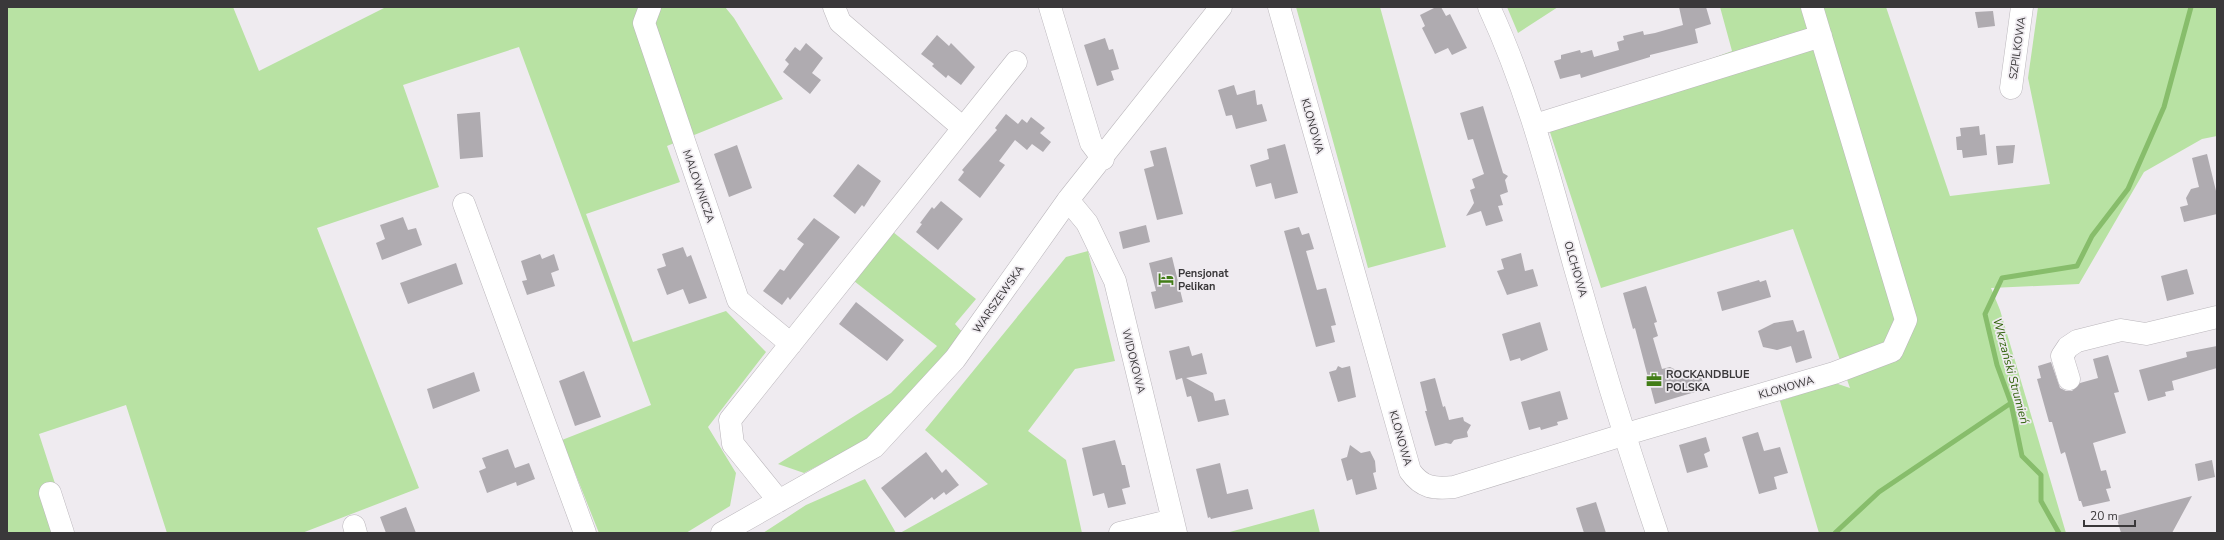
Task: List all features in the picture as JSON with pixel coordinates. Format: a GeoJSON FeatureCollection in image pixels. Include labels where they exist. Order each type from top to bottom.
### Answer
{"type":"FeatureCollection","features":[{"type":"Feature","properties":{"kind":"street","name":"MALOWNICZA"},"geometry":{"type":"LineString","coordinates":[[650,7],[644,23],[738,300],[790,344]]}},
{"type":"Feature","properties":{"kind":"street"},"geometry":{"type":"LineString","coordinates":[[834,7],[840,22],[963,128]]}},
{"type":"Feature","properties":{"kind":"street"},"geometry":{"type":"LineString","coordinates":[[1050,7],[1091,143],[1103,158]]}},
{"type":"Feature","properties":{"kind":"street","name":"WARSZEWSKA"},"geometry":{"type":"LineString","coordinates":[[722,533],[874,447],[955,359],[1068,200],[1103,158],[1221,7]]}},
{"type":"Feature","properties":{"kind":"street","name":"KLONOWA"},"geometry":{"type":"LineString","coordinates":[[1279,7],[1410,471],[1416,480],[1425,487],[1438,489],[1454,487],[1623,434],[1834,373],[1892,350],[1906,320],[1821,36]]}},
{"type":"Feature","properties":{"kind":"street","name":"OLCHOWA"},"geometry":{"type":"LineString","coordinates":[[1489,7],[1505,42],[1535,125],[1623,434],[1657,533]]}},
{"type":"Feature","properties":{"kind":"street"},"geometry":{"type":"LineString","coordinates":[[1535,125],[1821,36],[1812,7]]}},
{"type":"Feature","properties":{"kind":"street","name":"SZPILKOWA"},"geometry":{"type":"LineString","coordinates":[[2011,88],[2022,7]]}},
{"type":"Feature","properties":{"kind":"street"},"geometry":{"type":"LineString","coordinates":[[779,501],[733,444],[730,420],[1016,62]]}},
{"type":"Feature","properties":{"kind":"street","name":"WIDOKOWA"},"geometry":{"type":"LineString","coordinates":[[1068,200],[1087,223],[1115,281],[1174,527]]}},
{"type":"Feature","properties":{"kind":"street"},"geometry":{"type":"LineString","coordinates":[[464,204],[585,533]]}},
{"type":"Feature","properties":{"kind":"street"},"geometry":{"type":"LineString","coordinates":[[2069,379],[2062,356],[2068,346],[2077,341],[2121,330],[2146,334],[2217,317]]}},
{"type":"Feature","properties":{"kind":"street"},"geometry":{"type":"LineString","coordinates":[[50,493],[62,533]]}},
{"type":"Feature","properties":{"kind":"street"},"geometry":{"type":"LineString","coordinates":[[1120,533],[1174,527]]}},
{"type":"Feature","properties":{"kind":"green space"},"geometry":{"type":"Polygon","coordinates":[[[7,7],[233,7],[259,71],[386,7],[725,7],[734,18],[783,99],[667,146],[680,182],[586,214],[633,342],[726,311],[766,352],[708,427],[736,473],[730,506],[686,533],[599,533],[562,440],[651,405],[519,47],[403,85],[439,187],[317,228],[419,488],[302,533],[167,533],[126,405],[39,434],[71,533],[7,533],[7,7]]]}},
{"type":"Feature","properties":{"kind":"green space"},"geometry":{"type":"Polygon","coordinates":[[[1296,7],[1380,7],[1446,247],[1368,268],[1296,7]]]}},
{"type":"Feature","properties":{"kind":"green space"},"geometry":{"type":"Polygon","coordinates":[[[1507,7],[1558,7],[1518,33],[1507,7]]]}},
{"type":"Feature","properties":{"kind":"green space"},"geometry":{"type":"Polygon","coordinates":[[[1720,7],[1886,7],[1950,196],[2050,184],[2028,78],[2038,7],[2217,7],[2217,136],[2202,139],[2144,172],[2079,284],[1991,288],[2000,310],[2066,533],[1819,533],[1780,401],[1835,383],[1850,388],[1793,229],[1601,288],[1546,120],[1732,51],[1720,7]]]}},
{"type":"Feature","properties":{"kind":"green space"},"geometry":{"type":"Polygon","coordinates":[[[893,232],[976,299],[955,324],[964,334],[869,439],[804,473],[778,464],[891,393],[937,346],[854,281],[893,232]]]}},
{"type":"Feature","properties":{"kind":"green space"},"geometry":{"type":"Polygon","coordinates":[[[1088,251],[1115,361],[1075,369],[1028,431],[1066,460],[1082,533],[900,533],[988,484],[925,430],[1066,257],[1088,251]]]}},
{"type":"Feature","properties":{"kind":"green space"},"geometry":{"type":"Polygon","coordinates":[[[865,479],[896,533],[763,533],[806,505],[865,479]]]}},
{"type":"Feature","properties":{"kind":"green space"},"geometry":{"type":"Polygon","coordinates":[[[1314,509],[1320,533],[1226,533],[1314,509]]]}},
{"type":"Feature","properties":{"kind":"building"},"geometry":{"type":"Polygon","coordinates":[[[1436,7],[1441,7],[1446,16],[1450,14],[1467,48],[1452,55],[1448,48],[1435,54],[1422,28],[1425,26],[1420,15],[1436,7]]]}},
{"type":"Feature","properties":{"kind":"building"},"geometry":{"type":"Polygon","coordinates":[[[1679,7],[1706,7],[1711,24],[1695,29],[1698,43],[1650,55],[1650,57],[1581,78],[1580,74],[1560,79],[1554,61],[1561,59],[1561,55],[1580,50],[1581,53],[1592,50],[1594,57],[1619,50],[1617,42],[1624,40],[1623,36],[1643,31],[1644,35],[1655,33],[1683,25],[1679,7]]]}},
{"type":"Feature","properties":{"kind":"building"},"geometry":{"type":"Polygon","coordinates":[[[1993,11],[1995,26],[1978,28],[1975,12],[1993,11]]]}},
{"type":"Feature","properties":{"kind":"building"},"geometry":{"type":"Polygon","coordinates":[[[937,35],[949,46],[951,43],[975,67],[961,85],[948,75],[946,78],[932,66],[934,64],[921,54],[937,35]]]}},
{"type":"Feature","properties":{"kind":"building"},"geometry":{"type":"Polygon","coordinates":[[[1105,38],[1109,50],[1113,49],[1119,69],[1111,71],[1114,80],[1097,86],[1084,45],[1105,38]]]}},
{"type":"Feature","properties":{"kind":"building"},"geometry":{"type":"Polygon","coordinates":[[[806,43],[823,58],[812,73],[821,80],[810,94],[783,72],[789,64],[785,60],[795,47],[800,51],[806,43]]]}},
{"type":"Feature","properties":{"kind":"building"},"geometry":{"type":"Polygon","coordinates":[[[1234,85],[1237,95],[1255,90],[1257,105],[1262,104],[1267,121],[1236,129],[1232,115],[1226,116],[1218,90],[1234,85]]]}},
{"type":"Feature","properties":{"kind":"building"},"geometry":{"type":"Polygon","coordinates":[[[1483,106],[1503,173],[1508,176],[1505,180],[1508,192],[1500,195],[1503,205],[1498,206],[1503,221],[1486,226],[1481,211],[1466,216],[1474,203],[1470,190],[1475,188],[1472,179],[1484,174],[1473,139],[1468,140],[1460,113],[1483,106]]]}},
{"type":"Feature","properties":{"kind":"building"},"geometry":{"type":"Polygon","coordinates":[[[480,112],[483,157],[460,159],[457,114],[480,112]]]}},
{"type":"Feature","properties":{"kind":"building"},"geometry":{"type":"Polygon","coordinates":[[[1006,114],[1018,124],[1022,119],[1027,123],[1031,117],[1045,128],[1040,133],[1051,142],[1043,152],[1032,144],[1027,150],[1015,140],[999,161],[1005,165],[980,198],[958,180],[964,172],[962,170],[997,130],[995,128],[1006,114]]]}},
{"type":"Feature","properties":{"kind":"building"},"geometry":{"type":"Polygon","coordinates":[[[1979,126],[1980,135],[1985,134],[1987,155],[1963,158],[1962,150],[1957,150],[1956,137],[1961,136],[1960,128],[1979,126]]]}},
{"type":"Feature","properties":{"kind":"building"},"geometry":{"type":"Polygon","coordinates":[[[1285,144],[1298,193],[1275,199],[1271,183],[1256,187],[1250,165],[1269,159],[1267,149],[1285,144]]]}},
{"type":"Feature","properties":{"kind":"building"},"geometry":{"type":"Polygon","coordinates":[[[737,145],[752,188],[729,197],[714,154],[737,145]]]}},
{"type":"Feature","properties":{"kind":"building"},"geometry":{"type":"Polygon","coordinates":[[[2015,145],[2013,163],[1998,165],[1996,146],[2015,145]]]}},
{"type":"Feature","properties":{"kind":"building"},"geometry":{"type":"Polygon","coordinates":[[[1166,147],[1183,214],[1157,220],[1144,169],[1154,166],[1150,151],[1166,147]]]}},
{"type":"Feature","properties":{"kind":"building"},"geometry":{"type":"Polygon","coordinates":[[[2207,154],[2217,195],[2217,214],[2184,222],[2180,207],[2188,205],[2186,198],[2191,189],[2199,187],[2192,158],[2207,154]]]}},
{"type":"Feature","properties":{"kind":"building"},"geometry":{"type":"Polygon","coordinates":[[[858,164],[881,181],[864,207],[862,205],[855,214],[833,196],[858,164]]]}},
{"type":"Feature","properties":{"kind":"building"},"geometry":{"type":"Polygon","coordinates":[[[941,201],[963,219],[938,250],[916,232],[922,224],[920,223],[932,207],[934,209],[941,201]]]}},
{"type":"Feature","properties":{"kind":"building"},"geometry":{"type":"Polygon","coordinates":[[[403,217],[408,230],[416,228],[422,245],[382,260],[376,243],[385,239],[380,225],[403,217]]]}},
{"type":"Feature","properties":{"kind":"building"},"geometry":{"type":"Polygon","coordinates":[[[814,218],[840,237],[790,300],[788,297],[782,305],[763,291],[780,269],[784,271],[804,244],[797,239],[814,218]]]}},
{"type":"Feature","properties":{"kind":"building"},"geometry":{"type":"Polygon","coordinates":[[[1146,225],[1150,242],[1123,249],[1119,232],[1146,225]]]}},
{"type":"Feature","properties":{"kind":"building"},"geometry":{"type":"Polygon","coordinates":[[[1299,227],[1302,235],[1309,233],[1314,249],[1306,251],[1317,290],[1326,288],[1336,325],[1331,326],[1335,342],[1316,347],[1284,231],[1299,227]]]}},
{"type":"Feature","properties":{"kind":"building"},"geometry":{"type":"Polygon","coordinates":[[[683,247],[687,257],[691,255],[707,298],[689,304],[683,289],[667,295],[657,269],[666,266],[662,254],[683,247]]]}},
{"type":"Feature","properties":{"kind":"building"},"geometry":{"type":"Polygon","coordinates":[[[1521,253],[1525,271],[1533,269],[1538,286],[1507,295],[1497,271],[1504,269],[1501,259],[1521,253]]]}},
{"type":"Feature","properties":{"kind":"building"},"geometry":{"type":"Polygon","coordinates":[[[540,254],[542,259],[554,254],[559,270],[551,273],[555,286],[527,295],[522,281],[527,280],[521,261],[540,254]]]}},
{"type":"Feature","properties":{"kind":"building"},"geometry":{"type":"Polygon","coordinates":[[[1172,257],[1183,302],[1155,309],[1151,292],[1156,291],[1149,263],[1172,257]]]}},
{"type":"Feature","properties":{"kind":"building"},"geometry":{"type":"Polygon","coordinates":[[[456,263],[463,284],[408,304],[400,283],[456,263]]]}},
{"type":"Feature","properties":{"kind":"building"},"geometry":{"type":"Polygon","coordinates":[[[2187,269],[2194,294],[2167,301],[2161,276],[2187,269]]]}},
{"type":"Feature","properties":{"kind":"building"},"geometry":{"type":"Polygon","coordinates":[[[1759,280],[1760,282],[1766,280],[1771,297],[1722,311],[1717,292],[1759,280]]]}},
{"type":"Feature","properties":{"kind":"building"},"geometry":{"type":"Polygon","coordinates":[[[1646,286],[1657,322],[1654,323],[1658,336],[1653,338],[1662,369],[1670,367],[1678,371],[1680,379],[1700,373],[1705,389],[1655,404],[1635,328],[1633,329],[1623,293],[1646,286]]]}},
{"type":"Feature","properties":{"kind":"building"},"geometry":{"type":"Polygon","coordinates":[[[856,302],[904,340],[887,361],[839,324],[856,302]]]}},
{"type":"Feature","properties":{"kind":"building"},"geometry":{"type":"Polygon","coordinates":[[[1793,320],[1797,332],[1804,330],[1812,358],[1796,363],[1791,346],[1777,350],[1763,347],[1758,331],[1774,323],[1793,320]]]}},
{"type":"Feature","properties":{"kind":"building"},"geometry":{"type":"Polygon","coordinates":[[[1540,322],[1548,350],[1521,361],[1520,358],[1510,361],[1502,334],[1540,322]]]}},
{"type":"Feature","properties":{"kind":"building"},"geometry":{"type":"Polygon","coordinates":[[[1189,346],[1192,356],[1202,353],[1207,374],[1186,378],[1213,393],[1215,401],[1225,399],[1229,415],[1198,422],[1191,396],[1187,397],[1182,378],[1176,380],[1169,351],[1189,346]]]}},
{"type":"Feature","properties":{"kind":"building"},"geometry":{"type":"Polygon","coordinates":[[[2217,346],[2217,368],[2172,381],[2174,390],[2165,392],[2166,396],[2148,401],[2139,370],[2187,357],[2186,352],[2217,346]]]}},
{"type":"Feature","properties":{"kind":"building"},"geometry":{"type":"Polygon","coordinates":[[[2108,355],[2119,392],[2114,393],[2126,433],[2093,443],[2101,471],[2106,470],[2111,488],[2106,489],[2110,501],[2083,507],[2081,501],[2079,501],[2065,452],[2061,454],[2052,422],[2049,422],[2037,379],[2041,378],[2038,366],[2051,362],[2060,388],[2066,391],[2072,391],[2080,383],[2098,378],[2093,359],[2108,355]]]}},
{"type":"Feature","properties":{"kind":"building"},"geometry":{"type":"Polygon","coordinates":[[[1338,366],[1342,368],[1350,366],[1356,397],[1338,402],[1329,372],[1336,370],[1338,366]]]}},
{"type":"Feature","properties":{"kind":"building"},"geometry":{"type":"Polygon","coordinates":[[[584,371],[601,417],[575,426],[559,381],[584,371]]]}},
{"type":"Feature","properties":{"kind":"building"},"geometry":{"type":"Polygon","coordinates":[[[474,372],[480,391],[433,409],[427,389],[474,372]]]}},
{"type":"Feature","properties":{"kind":"building"},"geometry":{"type":"Polygon","coordinates":[[[1435,378],[1443,407],[1445,406],[1449,420],[1463,417],[1464,421],[1471,425],[1467,432],[1468,437],[1454,440],[1451,444],[1446,443],[1435,446],[1425,411],[1427,411],[1420,382],[1435,378]]]}},
{"type":"Feature","properties":{"kind":"building"},"geometry":{"type":"Polygon","coordinates":[[[1560,391],[1568,419],[1557,422],[1558,425],[1541,430],[1540,427],[1529,430],[1521,402],[1560,391]]]}},
{"type":"Feature","properties":{"kind":"building"},"geometry":{"type":"Polygon","coordinates":[[[1758,432],[1764,451],[1780,447],[1788,473],[1774,477],[1777,489],[1759,494],[1742,437],[1758,432]]]}},
{"type":"Feature","properties":{"kind":"building"},"geometry":{"type":"Polygon","coordinates":[[[1706,437],[1710,451],[1704,454],[1708,467],[1687,473],[1679,445],[1706,437]]]}},
{"type":"Feature","properties":{"kind":"building"},"geometry":{"type":"Polygon","coordinates":[[[1115,440],[1122,465],[1125,465],[1130,487],[1122,489],[1126,504],[1108,508],[1104,493],[1093,496],[1082,448],[1115,440]]]}},
{"type":"Feature","properties":{"kind":"building"},"geometry":{"type":"Polygon","coordinates":[[[1350,445],[1361,453],[1370,451],[1375,461],[1376,472],[1373,473],[1377,489],[1356,495],[1352,479],[1347,481],[1341,459],[1347,457],[1350,445]]]}},
{"type":"Feature","properties":{"kind":"building"},"geometry":{"type":"Polygon","coordinates":[[[508,449],[515,468],[529,463],[535,479],[517,486],[516,482],[487,493],[479,471],[486,468],[482,458],[508,449]]]}},
{"type":"Feature","properties":{"kind":"building"},"geometry":{"type":"Polygon","coordinates":[[[926,452],[942,473],[946,469],[959,485],[946,495],[944,492],[934,500],[932,497],[905,518],[881,488],[926,452]]]}},
{"type":"Feature","properties":{"kind":"building"},"geometry":{"type":"Polygon","coordinates":[[[2212,460],[2215,477],[2198,481],[2195,464],[2212,460]]]}},
{"type":"Feature","properties":{"kind":"building"},"geometry":{"type":"Polygon","coordinates":[[[1220,463],[1227,494],[1248,489],[1253,509],[1211,519],[1210,517],[1208,518],[1196,469],[1220,463]]]}},
{"type":"Feature","properties":{"kind":"building"},"geometry":{"type":"Polygon","coordinates":[[[2192,496],[2172,533],[2121,533],[2116,516],[2192,496]]]}},
{"type":"Feature","properties":{"kind":"building"},"geometry":{"type":"Polygon","coordinates":[[[1596,502],[1606,533],[1584,533],[1576,508],[1596,502]]]}},
{"type":"Feature","properties":{"kind":"building"},"geometry":{"type":"Polygon","coordinates":[[[406,507],[416,533],[386,533],[380,517],[406,507]]]}},
{"type":"Feature","properties":{"kind":"waterway","name":"Wkrzański Strumień"},"geometry":{"type":"LineString","coordinates":[[2059,533],[2041,501],[2041,475],[2022,456],[2011,403],[1997,365],[1985,314],[2002,278],[2077,266],[2092,236],[2128,189],[2164,107],[2191,7]]}},
{"type":"Feature","properties":{"kind":"waterway"},"geometry":{"type":"LineString","coordinates":[[1835,533],[1879,492],[2011,403]]}},
{"type":"Feature","properties":{"kind":"place","name":"Pensjonat Pelikan"},"geometry":{"type":"Point","coordinates":[1166,279]}},
{"type":"Feature","properties":{"kind":"place","name":"ROCKANDBLUE POLSKA"},"geometry":{"type":"Point","coordinates":[1654,380]}}]}
